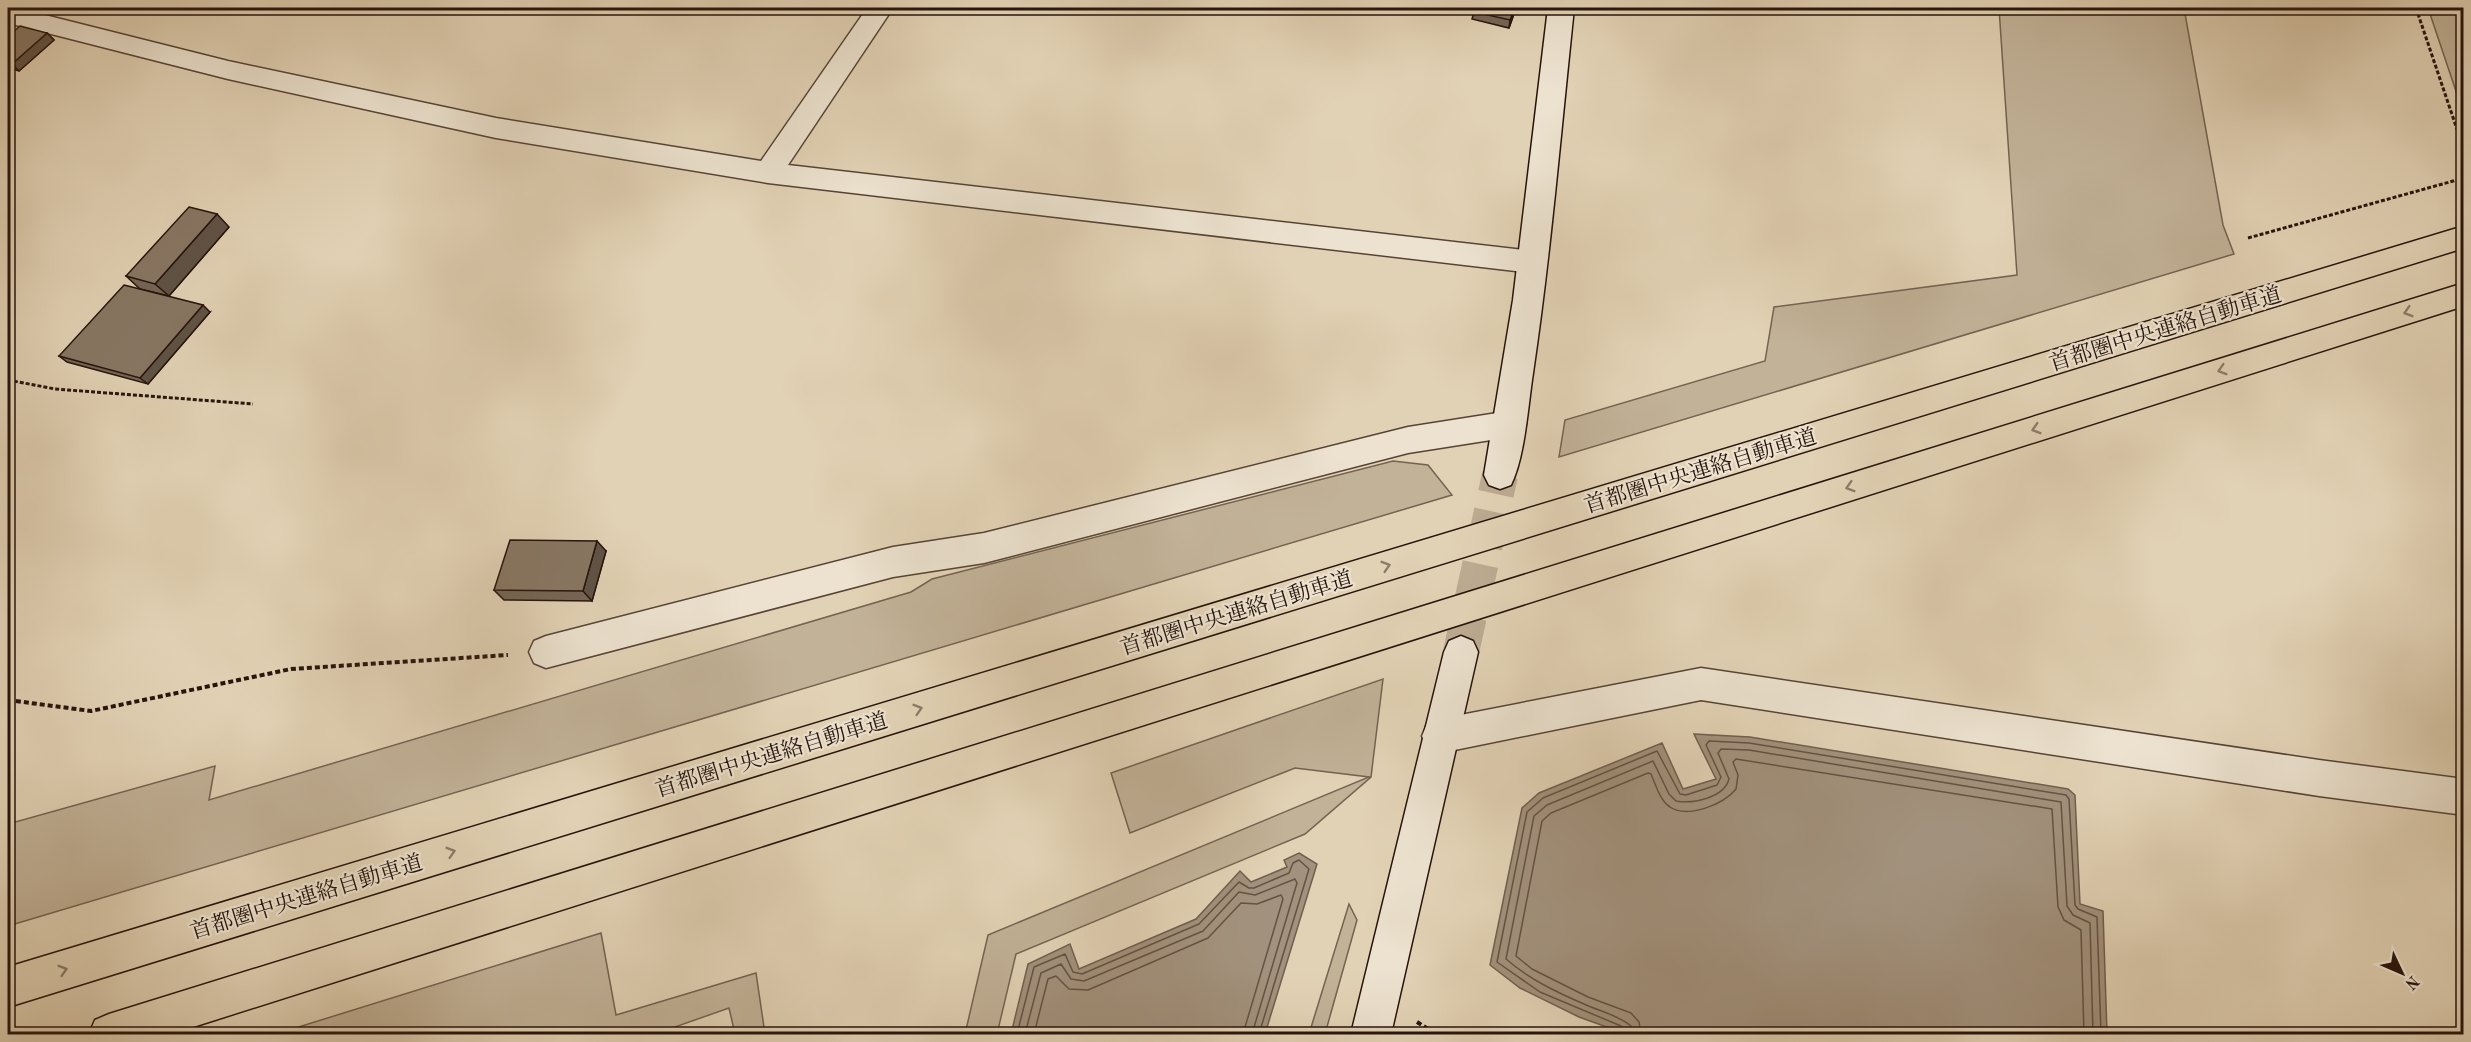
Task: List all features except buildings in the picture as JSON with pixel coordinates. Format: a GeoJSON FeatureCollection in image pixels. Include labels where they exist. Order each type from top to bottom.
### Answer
{"type":"FeatureCollection","features":[{"type":"Feature","properties":{"kind":"highway","name":"首都圏中央連絡自動車道"},"geometry":{"type":"LineString","coordinates":[[8,987],[2463,237]]}},
{"type":"Feature","properties":{"kind":"highway"},"geometry":{"type":"LineString","coordinates":[[109,1035],[2463,294]]}},
{"type":"Feature","properties":{"kind":"street"},"geometry":{"type":"LineString","coordinates":[[768,173],[880,8]]}},
{"type":"Feature","properties":{"kind":"street"},"geometry":{"type":"LineString","coordinates":[[1500,475],[1510,424],[1532,262],[1561,8]]}},
{"type":"Feature","properties":{"kind":"street"},"geometry":{"type":"LineString","coordinates":[[8,14],[228,70],[484,125],[768,173],[1532,262]]}},
{"type":"Feature","properties":{"kind":"street"},"geometry":{"type":"LineString","coordinates":[[546,652],[893,562],[984,548],[1408,440],[1510,424]]}},
{"type":"Feature","properties":{"kind":"street"},"geometry":{"type":"LineString","coordinates":[[1371,1035],[1461,652]]}},
{"type":"Feature","properties":{"kind":"street"},"geometry":{"type":"LineString","coordinates":[[1440,736],[1701,684],[2319,778],[2463,796]]}},
{"type":"Feature","properties":{"kind":"path"},"geometry":{"type":"LineString","coordinates":[[2416,8],[2463,150]]}},
{"type":"Feature","properties":{"kind":"path"},"geometry":{"type":"LineString","coordinates":[[2248,238],[2463,178]]}},
{"type":"Feature","properties":{"kind":"path"},"geometry":{"type":"LineString","coordinates":[[8,380],[55,389],[253,404]]}},
{"type":"Feature","properties":{"kind":"path"},"geometry":{"type":"LineString","coordinates":[[8,700],[91,711],[291,669],[546,652]]}},
{"type":"Feature","properties":{"kind":"shaded area"},"geometry":{"type":"Polygon","coordinates":[[[1999,8],[2184,8],[2223,225],[2234,254],[1559,457],[1565,420],[1765,361],[1774,307],[2017,275],[1999,8]]]}},
{"type":"Feature","properties":{"kind":"shaded area"},"geometry":{"type":"Polygon","coordinates":[[[2428,8],[2463,8],[2463,101],[2459,100],[2428,8]]]}},
{"type":"Feature","properties":{"kind":"shaded area"},"geometry":{"type":"Polygon","coordinates":[[[1393,461],[1428,465],[1452,495],[8,926],[8,824],[215,766],[209,800],[911,592],[932,579],[1393,461]]]}},
{"type":"Feature","properties":{"kind":"shaded area"},"geometry":{"type":"Polygon","coordinates":[[[1383,679],[1371,777],[1305,834],[1016,954],[997,1034],[965,1034],[988,935],[1369,777],[1295,768],[1130,833],[1111,773],[1383,679]]]}},
{"type":"Feature","properties":{"kind":"shaded area"},"geometry":{"type":"Polygon","coordinates":[[[1349,904],[1357,920],[1325,1034],[1309,1034],[1349,904]]]}},
{"type":"Feature","properties":{"kind":"shaded area"},"geometry":{"type":"Polygon","coordinates":[[[601,933],[616,1015],[756,973],[765,1034],[735,1034],[729,1008],[655,1034],[276,1034],[601,933]]]}},
{"type":"Feature","properties":{"kind":"water"},"geometry":{"type":"Polygon","coordinates":[[[1694,734],[1750,737],[2068,789],[2075,795],[2080,904],[2103,911],[2107,1034],[1626,1034],[1579,1017],[1520,988],[1490,965],[1522,808],[1539,793],[1662,743],[1683,789],[1716,779],[1694,734]]]}},
{"type":"Feature","properties":{"kind":"water"},"geometry":{"type":"Polygon","coordinates":[[[1299,853],[1317,864],[1265,1034],[1011,1034],[1028,964],[1070,944],[1079,969],[1196,919],[1240,871],[1251,882],[1287,867],[1284,860],[1299,853]]]}},
{"type":"Feature","properties":{"kind":"tunnel"},"geometry":{"type":"LineString","coordinates":[[1461,652],[1500,475]]}}]}
